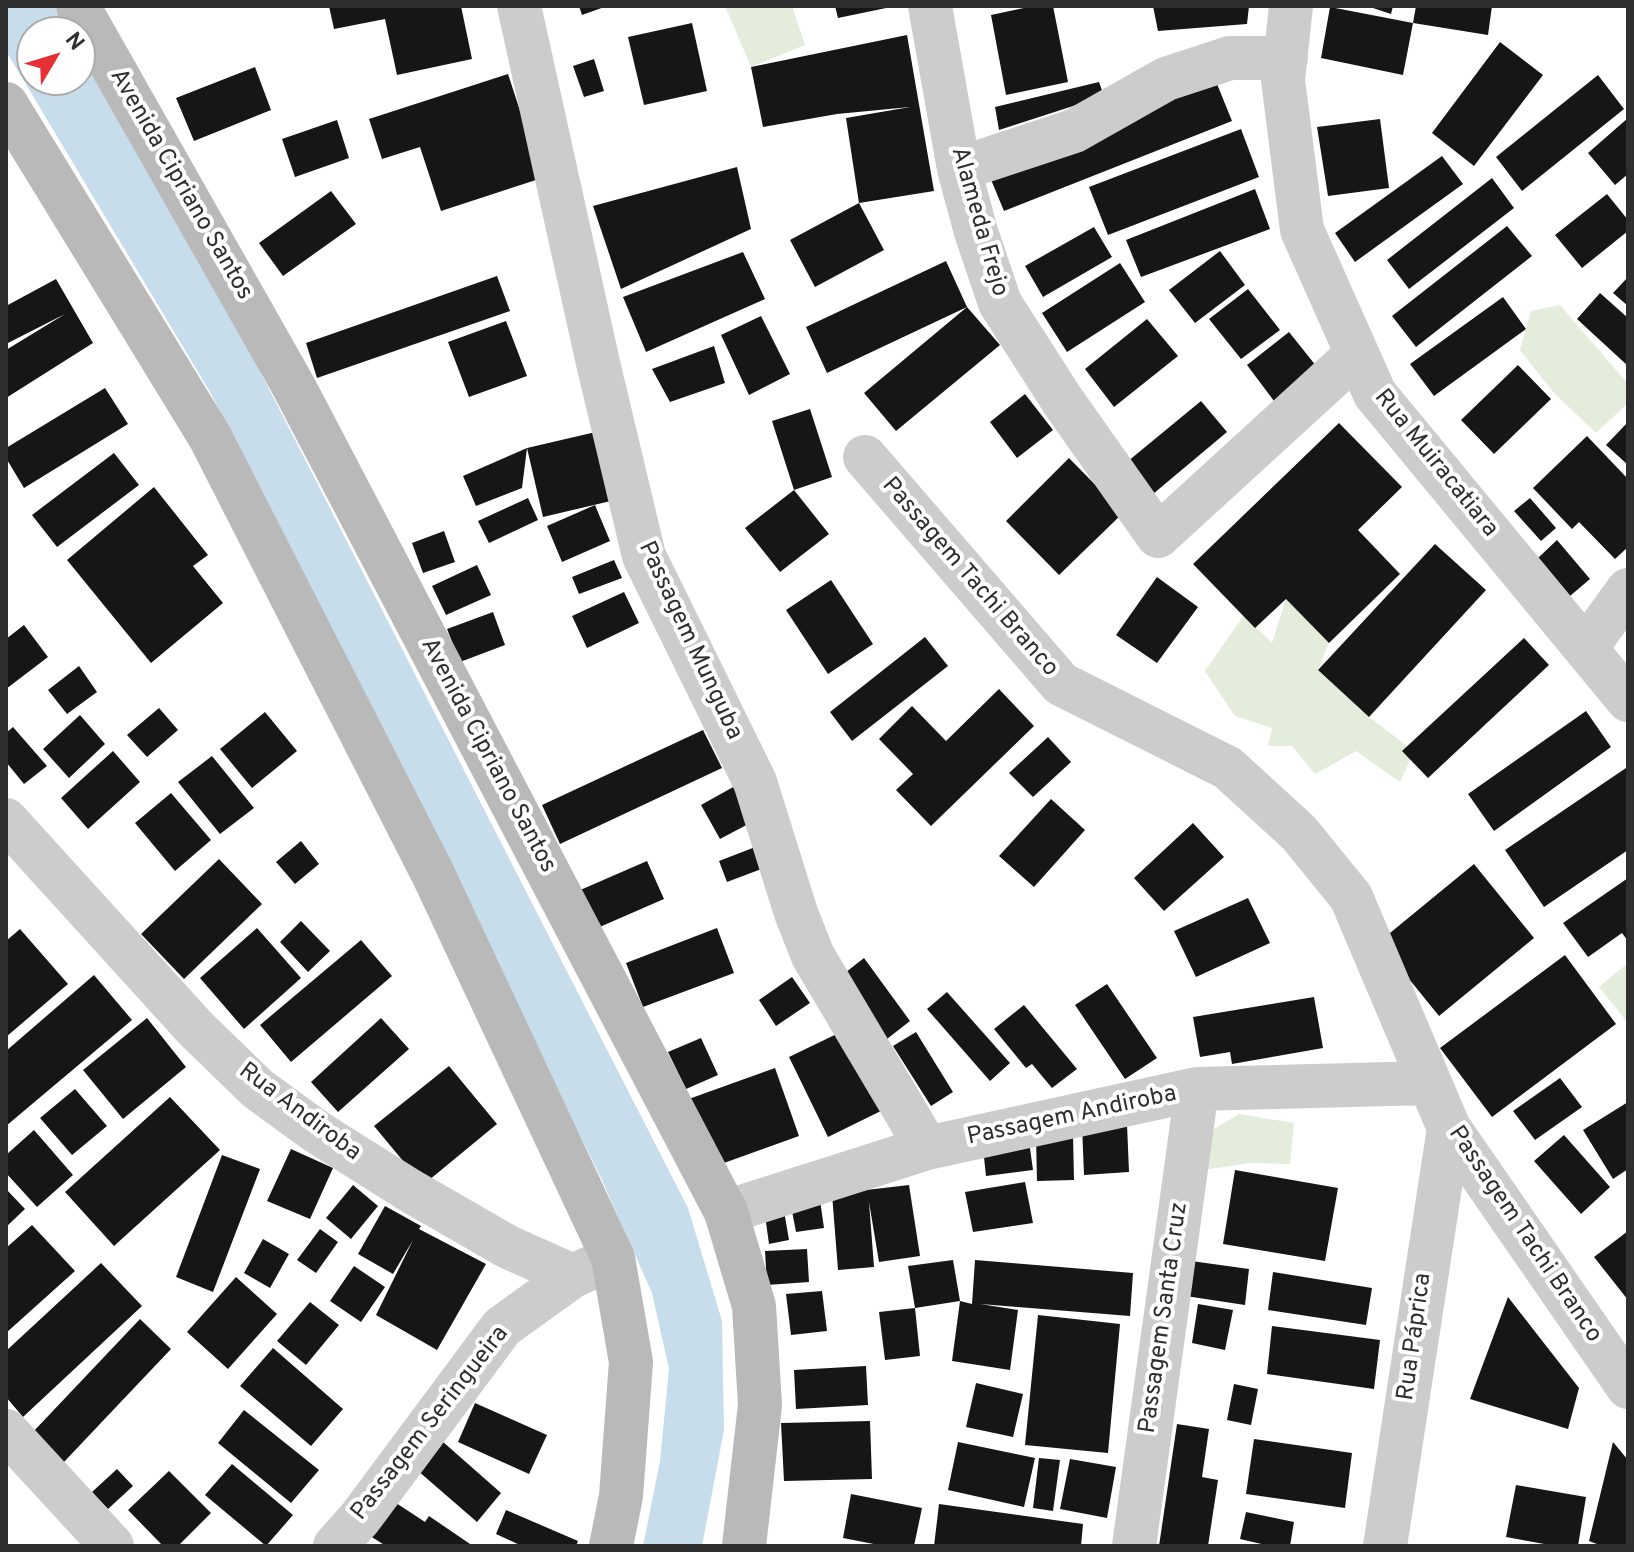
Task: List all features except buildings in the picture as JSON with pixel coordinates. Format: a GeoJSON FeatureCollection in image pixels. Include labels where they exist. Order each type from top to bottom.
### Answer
{"type":"FeatureCollection","features":[{"type":"Feature","properties":{"kind":"street","name":"Avenida Cipriano Santos"},"geometry":{"type":"LineString","coordinates":[[78,6],[294,387],[726,1212],[754,1306],[760,1405],[744,1546]]}},
{"type":"Feature","properties":{"kind":"street","name":"Passagem Munguba"},"geometry":{"type":"LineString","coordinates":[[519,6],[644,556],[755,782],[796,913],[813,956],[927,1148]]}},
{"type":"Feature","properties":{"kind":"street","name":"Alameda Frejo"},"geometry":{"type":"LineString","coordinates":[[930,6],[959,169],[1000,303],[1062,400],[1158,536],[1357,354]]}},
{"type":"Feature","properties":{"kind":"street","name":"Rua Muiracatiara"},"geometry":{"type":"LineString","coordinates":[[1291,6],[1283,80],[1302,230],[1375,394],[1628,700]]}},
{"type":"Feature","properties":{"kind":"street"},"geometry":{"type":"LineString","coordinates":[[959,169],[1074,131],[1166,79],[1230,58],[1286,58]]}},
{"type":"Feature","properties":{"kind":"street"},"geometry":{"type":"LineString","coordinates":[[6,104],[210,437],[433,874],[613,1258],[631,1362],[621,1496],[611,1546]]}},
{"type":"Feature","properties":{"kind":"street","name":"Passagem Tachi Branco"},"geometry":{"type":"LineString","coordinates":[[865,457],[1061,684],[1228,768],[1299,833],[1351,897],[1449,1128],[1628,1387]]}},
{"type":"Feature","properties":{"kind":"street"},"geometry":{"type":"LineString","coordinates":[[1586,648],[1628,590]]}},
{"type":"Feature","properties":{"kind":"street","name":"Rua Andiroba"},"geometry":{"type":"LineString","coordinates":[[6,820],[196,1029],[258,1089],[317,1132],[409,1190],[508,1247],[573,1276]]}},
{"type":"Feature","properties":{"kind":"street","name":"Passagem Andiroba"},"geometry":{"type":"LineString","coordinates":[[726,1212],[927,1148],[1197,1089],[1429,1083]]}},
{"type":"Feature","properties":{"kind":"street","name":"Passagem Santa Cruz"},"geometry":{"type":"LineString","coordinates":[[1134,1546],[1197,1089]]}},
{"type":"Feature","properties":{"kind":"street","name":"Rua Páprica"},"geometry":{"type":"LineString","coordinates":[[1385,1546],[1449,1128]]}},
{"type":"Feature","properties":{"kind":"street","name":"Passagem Seringueira"},"geometry":{"type":"LineString","coordinates":[[335,1546],[360,1518],[502,1327],[573,1276],[613,1258]]}},
{"type":"Feature","properties":{"kind":"street"},"geometry":{"type":"LineString","coordinates":[[6,1431],[105,1544]]}},
{"type":"Feature","properties":{"kind":"green space"},"geometry":{"type":"Polygon","coordinates":[[[725,6],[792,6],[805,45],[751,67],[725,6]]]}},
{"type":"Feature","properties":{"kind":"green space"},"geometry":{"type":"Polygon","coordinates":[[[1560,305],[1628,384],[1628,403],[1596,433],[1554,393],[1520,350],[1531,311],[1560,305]]]}},
{"type":"Feature","properties":{"kind":"green space"},"geometry":{"type":"Polygon","coordinates":[[[1286,599],[1329,643],[1318,670],[1369,717],[1414,751],[1400,782],[1356,751],[1315,774],[1292,746],[1268,746],[1272,728],[1235,716],[1205,671],[1244,615],[1272,643],[1286,599]]]}},
{"type":"Feature","properties":{"kind":"green space"},"geometry":{"type":"Polygon","coordinates":[[[1628,963],[1628,1023],[1599,987],[1628,963]]]}},
{"type":"Feature","properties":{"kind":"green space"},"geometry":{"type":"Polygon","coordinates":[[[1239,1114],[1294,1123],[1290,1164],[1251,1163],[1203,1170],[1214,1129],[1239,1114]]]}},
{"type":"Feature","properties":{"kind":"water"},"geometry":{"type":"Polygon","coordinates":[[[6,6],[54,6],[60,16],[16,16],[16,68],[6,51],[6,6]]]}},
{"type":"Feature","properties":{"kind":"water"},"geometry":{"type":"Polygon","coordinates":[[[96,80],[225,303],[688,1208],[722,1321],[724,1430],[702,1546],[643,1546],[660,1461],[669,1369],[652,1293],[601,1178],[210,392],[33,96],[96,96],[96,80]]]}}]}
